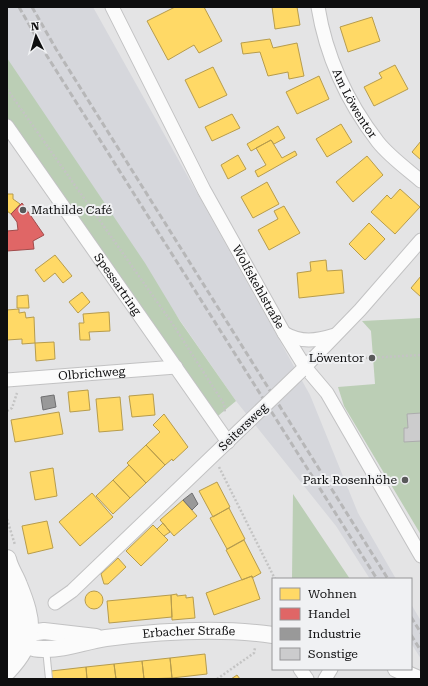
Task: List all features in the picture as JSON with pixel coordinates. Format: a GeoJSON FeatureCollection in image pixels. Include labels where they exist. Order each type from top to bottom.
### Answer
{"type":"FeatureCollection","features":[{"type":"Feature","properties":{"kind":"main road"},"geometry":{"type":"LineString","coordinates":[[7,671],[20,656],[19,640],[13,622],[8,584],[8,565]]}},
{"type":"Feature","properties":{"kind":"street","name":"Wolfskehlstraße"},"geometry":{"type":"LineString","coordinates":[[112,7],[204,190],[303,369],[327,393],[421,556]]}},
{"type":"Feature","properties":{"kind":"street","name":"Am Löwentor"},"geometry":{"type":"LineString","coordinates":[[318,7],[322,30],[345,90],[379,143],[421,182]]}},
{"type":"Feature","properties":{"kind":"street","name":"Spessartring"},"geometry":{"type":"LineString","coordinates":[[7,126],[228,442]]}},
{"type":"Feature","properties":{"kind":"street","name":"Seitersweg"},"geometry":{"type":"LineString","coordinates":[[55,603],[72,591],[303,369],[337,334],[421,240]]}},
{"type":"Feature","properties":{"kind":"street"},"geometry":{"type":"LineString","coordinates":[[284,333],[293,338],[302,340],[312,340],[337,334]]}},
{"type":"Feature","properties":{"kind":"street","name":"Olbrichweg"},"geometry":{"type":"LineString","coordinates":[[7,380],[176,367]]}},
{"type":"Feature","properties":{"kind":"street","name":"Erbacher Straße"},"geometry":{"type":"LineString","coordinates":[[19,640],[46,649],[71,646],[104,638],[206,630],[272,635]]}},
{"type":"Feature","properties":{"kind":"street","name":"Erbacher Straße"},"geometry":{"type":"LineString","coordinates":[[19,640],[65,632],[104,638]]}},
{"type":"Feature","properties":{"kind":"street"},"geometry":{"type":"LineString","coordinates":[[301,670],[307,679]]}},
{"type":"Feature","properties":{"kind":"street"},"geometry":{"type":"LineString","coordinates":[[325,679],[330,670]]}},
{"type":"Feature","properties":{"kind":"street"},"geometry":{"type":"LineString","coordinates":[[398,670],[419,679]]}},
{"type":"Feature","properties":{"kind":"lane"},"geometry":{"type":"LineString","coordinates":[[46,649],[49,679]]}},
{"type":"Feature","properties":{"kind":"path"},"geometry":{"type":"LineString","coordinates":[[7,89],[172,323],[224,404],[228,442]]}},
{"type":"Feature","properties":{"kind":"path"},"geometry":{"type":"LineString","coordinates":[[303,369],[329,360],[421,355]]}},
{"type":"Feature","properties":{"kind":"path"},"geometry":{"type":"LineString","coordinates":[[7,411],[12,408],[22,379]]}},
{"type":"Feature","properties":{"kind":"path"},"geometry":{"type":"LineString","coordinates":[[213,456],[275,578]]}},
{"type":"Feature","properties":{"kind":"path"},"geometry":{"type":"LineString","coordinates":[[217,679],[254,652],[255,648]]}},
{"type":"Feature","properties":{"kind":"shaded area"},"geometry":{"type":"Polygon","coordinates":[[[7,7],[93,7],[310,395],[358,513],[395,578],[369,578],[336,526],[236,401],[86,185],[7,67],[7,7]]]}},
{"type":"Feature","properties":{"kind":"shaded area"},"geometry":{"type":"Polygon","coordinates":[[[412,606],[421,621],[421,659],[412,645],[412,606]]]}},
{"type":"Feature","properties":{"kind":"green space"},"geometry":{"type":"Polygon","coordinates":[[[7,58],[145,263],[180,321],[236,401],[213,420],[7,126],[7,58]]]}},
{"type":"Feature","properties":{"kind":"green space","name":"Park Rosenhöhe"},"geometry":{"type":"Polygon","coordinates":[[[421,318],[421,535],[344,406],[338,387],[375,384],[371,331],[362,321],[421,318]]]}},
{"type":"Feature","properties":{"kind":"green space"},"geometry":{"type":"Polygon","coordinates":[[[293,494],[349,578],[292,578],[293,494]]]}},
{"type":"Feature","properties":{"kind":"building: Wohnen"},"geometry":{"type":"Polygon","coordinates":[[[175,7],[204,7],[222,41],[199,53],[194,45],[168,60],[147,21],[175,7]]]}},
{"type":"Feature","properties":{"kind":"building: Wohnen"},"geometry":{"type":"Polygon","coordinates":[[[272,7],[297,7],[300,25],[275,29],[272,7]]]}},
{"type":"Feature","properties":{"kind":"building: Wohnen"},"geometry":{"type":"Polygon","coordinates":[[[372,17],[380,41],[348,52],[340,27],[372,17]]]}},
{"type":"Feature","properties":{"kind":"building: Wohnen"},"geometry":{"type":"Polygon","coordinates":[[[270,39],[273,48],[297,43],[304,76],[289,79],[288,72],[268,76],[260,52],[243,54],[241,43],[270,39]]]}},
{"type":"Feature","properties":{"kind":"building: Wohnen"},"geometry":{"type":"Polygon","coordinates":[[[395,65],[408,89],[374,106],[364,87],[382,78],[379,73],[395,65]]]}},
{"type":"Feature","properties":{"kind":"building: Wohnen"},"geometry":{"type":"Polygon","coordinates":[[[213,67],[227,95],[199,108],[185,80],[213,67]]]}},
{"type":"Feature","properties":{"kind":"building: Wohnen"},"geometry":{"type":"Polygon","coordinates":[[[319,76],[329,99],[297,114],[286,92],[319,76]]]}},
{"type":"Feature","properties":{"kind":"building: Wohnen"},"geometry":{"type":"Polygon","coordinates":[[[232,114],[240,128],[212,141],[205,127],[232,114]]]}},
{"type":"Feature","properties":{"kind":"building: Wohnen"},"geometry":{"type":"Polygon","coordinates":[[[341,124],[352,142],[327,157],[316,139],[341,124]]]}},
{"type":"Feature","properties":{"kind":"building: Wohnen"},"geometry":{"type":"Polygon","coordinates":[[[278,126],[285,138],[274,144],[271,140],[251,151],[247,144],[278,126]]]}},
{"type":"Feature","properties":{"kind":"building: Wohnen"},"geometry":{"type":"Polygon","coordinates":[[[271,140],[282,158],[295,151],[297,155],[258,177],[255,171],[266,165],[256,148],[271,140]]]}},
{"type":"Feature","properties":{"kind":"building: Wohnen"},"geometry":{"type":"Polygon","coordinates":[[[421,141],[421,160],[412,152],[421,141]]]}},
{"type":"Feature","properties":{"kind":"building: Wohnen"},"geometry":{"type":"Polygon","coordinates":[[[238,155],[246,169],[228,179],[221,165],[238,155]]]}},
{"type":"Feature","properties":{"kind":"building: Wohnen"},"geometry":{"type":"Polygon","coordinates":[[[367,156],[383,175],[353,202],[336,182],[367,156]]]}},
{"type":"Feature","properties":{"kind":"building: Wohnen"},"geometry":{"type":"Polygon","coordinates":[[[267,182],[279,204],[253,218],[241,197],[267,182]]]}},
{"type":"Feature","properties":{"kind":"building: Wohnen"},"geometry":{"type":"Polygon","coordinates":[[[400,189],[420,207],[395,234],[371,212],[387,195],[391,199],[400,189]]]}},
{"type":"Feature","properties":{"kind":"building: Wohnen"},"geometry":{"type":"Polygon","coordinates":[[[7,194],[13,194],[13,199],[20,204],[11,214],[7,211],[7,194]]]}},
{"type":"Feature","properties":{"kind":"building: Wohnen"},"geometry":{"type":"Polygon","coordinates":[[[284,206],[300,233],[269,250],[258,230],[278,219],[274,211],[284,206]]]}},
{"type":"Feature","properties":{"kind":"building: Wohnen"},"geometry":{"type":"Polygon","coordinates":[[[369,223],[385,239],[365,260],[349,244],[369,223]]]}},
{"type":"Feature","properties":{"kind":"building: Wohnen"},"geometry":{"type":"Polygon","coordinates":[[[55,255],[72,276],[63,283],[55,273],[44,282],[35,270],[55,255]]]}},
{"type":"Feature","properties":{"kind":"building: Wohnen"},"geometry":{"type":"Polygon","coordinates":[[[326,260],[327,271],[342,270],[344,293],[299,298],[297,273],[311,271],[310,262],[326,260]]]}},
{"type":"Feature","properties":{"kind":"building: Wohnen"},"geometry":{"type":"Polygon","coordinates":[[[421,276],[421,297],[411,288],[421,276]]]}},
{"type":"Feature","properties":{"kind":"building: Wohnen"},"geometry":{"type":"Polygon","coordinates":[[[82,292],[90,302],[78,313],[69,302],[82,292]]]}},
{"type":"Feature","properties":{"kind":"building: Wohnen"},"geometry":{"type":"Polygon","coordinates":[[[28,295],[29,308],[17,308],[17,296],[28,295]]]}},
{"type":"Feature","properties":{"kind":"building: Wohnen"},"geometry":{"type":"Polygon","coordinates":[[[19,309],[19,313],[25,312],[26,318],[34,317],[35,343],[22,344],[22,339],[7,340],[7,310],[19,309]]]}},
{"type":"Feature","properties":{"kind":"building: Wohnen"},"geometry":{"type":"Polygon","coordinates":[[[109,312],[110,331],[89,332],[90,340],[80,340],[79,323],[84,323],[83,314],[109,312]]]}},
{"type":"Feature","properties":{"kind":"building: Wohnen"},"geometry":{"type":"Polygon","coordinates":[[[54,342],[55,359],[36,361],[35,343],[54,342]]]}},
{"type":"Feature","properties":{"kind":"building: Wohnen"},"geometry":{"type":"Polygon","coordinates":[[[88,390],[90,410],[70,412],[68,392],[88,390]]]}},
{"type":"Feature","properties":{"kind":"building: Wohnen"},"geometry":{"type":"Polygon","coordinates":[[[153,394],[155,415],[132,417],[129,396],[153,394]]]}},
{"type":"Feature","properties":{"kind":"building: Wohnen"},"geometry":{"type":"Polygon","coordinates":[[[120,397],[123,430],[99,432],[96,399],[120,397]]]}},
{"type":"Feature","properties":{"kind":"building: Wohnen"},"geometry":{"type":"Polygon","coordinates":[[[59,412],[63,434],[15,442],[11,420],[59,412]]]}},
{"type":"Feature","properties":{"kind":"building: Wohnen"},"geometry":{"type":"Polygon","coordinates":[[[164,414],[188,447],[173,461],[172,459],[165,465],[146,445],[160,432],[153,425],[164,414]]]}},
{"type":"Feature","properties":{"kind":"building: Wohnen"},"geometry":{"type":"Polygon","coordinates":[[[146,445],[165,465],[146,483],[127,463],[146,445]]]}},
{"type":"Feature","properties":{"kind":"building: Wohnen"},"geometry":{"type":"Polygon","coordinates":[[[129,465],[146,483],[130,498],[113,480],[129,465]]]}},
{"type":"Feature","properties":{"kind":"building: Wohnen"},"geometry":{"type":"Polygon","coordinates":[[[53,468],[57,496],[35,500],[30,472],[53,468]]]}},
{"type":"Feature","properties":{"kind":"building: Wohnen"},"geometry":{"type":"Polygon","coordinates":[[[113,480],[130,498],[113,514],[96,496],[113,480]]]}},
{"type":"Feature","properties":{"kind":"building: Wohnen"},"geometry":{"type":"Polygon","coordinates":[[[217,482],[230,507],[213,517],[199,491],[217,482]]]}},
{"type":"Feature","properties":{"kind":"building: Wohnen"},"geometry":{"type":"Polygon","coordinates":[[[92,493],[113,517],[80,546],[59,522],[92,493]]]}},
{"type":"Feature","properties":{"kind":"building: Wohnen"},"geometry":{"type":"Polygon","coordinates":[[[183,500],[197,516],[174,536],[160,520],[183,500]]]}},
{"type":"Feature","properties":{"kind":"building: Wohnen"},"geometry":{"type":"Polygon","coordinates":[[[229,508],[245,539],[227,549],[210,518],[229,508]]]}},
{"type":"Feature","properties":{"kind":"building: Wohnen"},"geometry":{"type":"Polygon","coordinates":[[[47,521],[53,548],[28,554],[22,526],[47,521]]]}},
{"type":"Feature","properties":{"kind":"building: Wohnen"},"geometry":{"type":"Polygon","coordinates":[[[163,523],[170,532],[164,536],[157,529],[163,523]]]}},
{"type":"Feature","properties":{"kind":"building: Wohnen"},"geometry":{"type":"Polygon","coordinates":[[[153,525],[168,540],[141,566],[126,551],[153,525]]]}},
{"type":"Feature","properties":{"kind":"building: Wohnen"},"geometry":{"type":"Polygon","coordinates":[[[244,540],[261,573],[252,578],[252,576],[242,580],[226,550],[244,540]]]}},
{"type":"Feature","properties":{"kind":"building: Wohnen"},"geometry":{"type":"Polygon","coordinates":[[[118,558],[126,567],[108,584],[104,584],[101,574],[118,558]]]}},
{"type":"Feature","properties":{"kind":"building: Wohnen"},"geometry":{"type":"Polygon","coordinates":[[[252,576],[260,599],[214,615],[206,593],[252,576]]]}},
{"type":"Feature","properties":{"kind":"building: Wohnen"},"geometry":{"type":"Polygon","coordinates":[[[90,591],[98,591],[103,596],[101,607],[98,609],[90,609],[85,604],[85,596],[90,591]]]}},
{"type":"Feature","properties":{"kind":"building: Wohnen"},"geometry":{"type":"Polygon","coordinates":[[[177,594],[177,596],[186,595],[186,598],[193,597],[195,618],[172,620],[171,595],[177,594]]]}},
{"type":"Feature","properties":{"kind":"building: Wohnen"},"geometry":{"type":"Polygon","coordinates":[[[171,595],[172,617],[109,623],[107,601],[171,595]]]}},
{"type":"Feature","properties":{"kind":"building: Wohnen"},"geometry":{"type":"Polygon","coordinates":[[[205,654],[207,674],[172,678],[170,658],[205,654]]]}},
{"type":"Feature","properties":{"kind":"building: Wohnen"},"geometry":{"type":"Polygon","coordinates":[[[170,658],[172,678],[144,679],[142,661],[170,658]]]}},
{"type":"Feature","properties":{"kind":"building: Wohnen"},"geometry":{"type":"Polygon","coordinates":[[[142,661],[144,679],[116,679],[114,664],[142,661]]]}},
{"type":"Feature","properties":{"kind":"building: Wohnen"},"geometry":{"type":"Polygon","coordinates":[[[114,664],[116,679],[87,679],[86,667],[114,664]]]}},
{"type":"Feature","properties":{"kind":"building: Wohnen"},"geometry":{"type":"Polygon","coordinates":[[[86,667],[87,679],[52,679],[51,671],[86,667]]]}},
{"type":"Feature","properties":{"kind":"building: Wohnen"},"geometry":{"type":"Polygon","coordinates":[[[237,675],[240,679],[231,679],[237,675]]]}},
{"type":"Feature","properties":{"kind":"building: Handel"},"geometry":{"type":"Polygon","coordinates":[[[22,203],[44,235],[33,241],[34,249],[7,251],[7,231],[18,230],[17,222],[11,214],[22,203]]]}},
{"type":"Feature","properties":{"kind":"building: Industrie"},"geometry":{"type":"Polygon","coordinates":[[[54,395],[56,407],[43,410],[41,397],[54,395]]]}},
{"type":"Feature","properties":{"kind":"building: Industrie"},"geometry":{"type":"Polygon","coordinates":[[[192,493],[198,504],[192,510],[183,500],[192,493]]]}},
{"type":"Feature","properties":{"kind":"building: Sonstige"},"geometry":{"type":"Polygon","coordinates":[[[421,413],[421,441],[404,442],[404,428],[408,428],[407,414],[421,413]]]}},
{"type":"Feature","properties":{"kind":"railway"},"geometry":{"type":"LineString","coordinates":[[19,7],[47,56],[376,578]]}},
{"type":"Feature","properties":{"kind":"railway"},"geometry":{"type":"LineString","coordinates":[[32,7],[56,49],[387,578]]}},
{"type":"Feature","properties":{"kind":"railway"},"geometry":{"type":"LineString","coordinates":[[412,619],[421,633]]}},
{"type":"Feature","properties":{"kind":"railway"},"geometry":{"type":"LineString","coordinates":[[412,637],[421,651]]}},
{"type":"Feature","properties":{"kind":"place","name":"Mathilde Café"},"geometry":{"type":"Point","coordinates":[23,210]}},
{"type":"Feature","properties":{"kind":"place","name":"Löwentor"},"geometry":{"type":"Point","coordinates":[372,358]}},
{"type":"Feature","properties":{"kind":"place","name":"Park Rosenhöhe"},"geometry":{"type":"Point","coordinates":[405,480]}}]}
